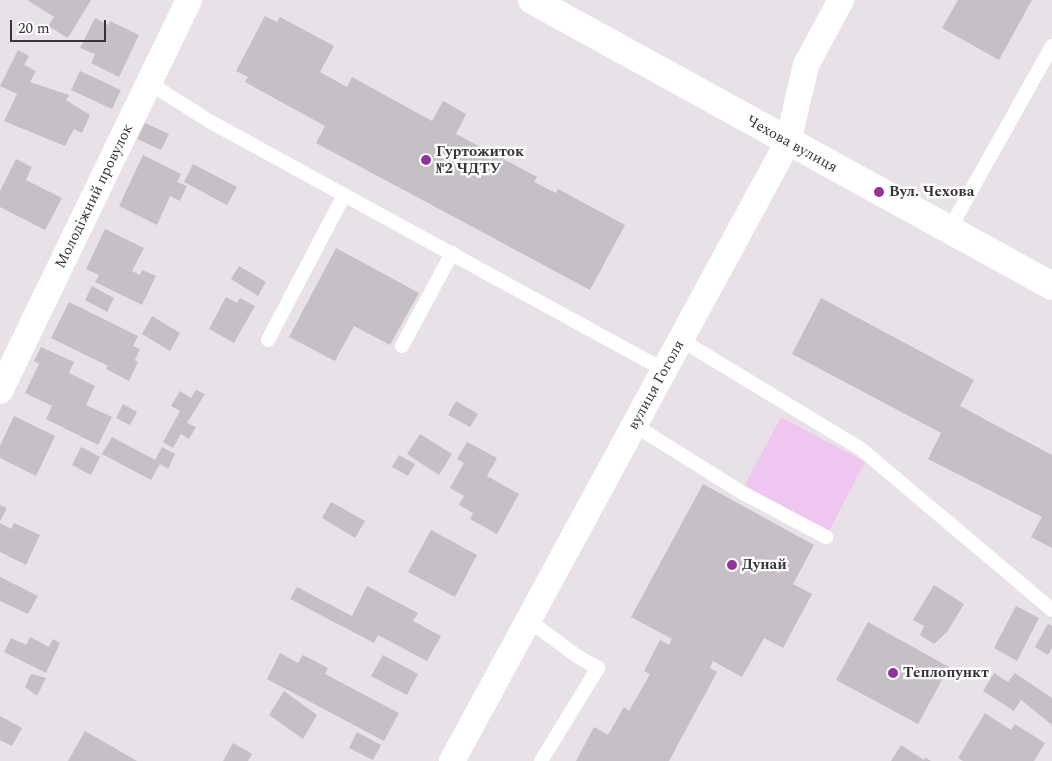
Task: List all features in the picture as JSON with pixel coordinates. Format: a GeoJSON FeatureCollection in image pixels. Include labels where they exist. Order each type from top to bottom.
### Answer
{"type":"FeatureCollection","features":[{"type":"Feature","properties":{"kind":"street","name":"Молодіжний провулок"},"geometry":{"type":"LineString","coordinates":[[0,391],[189,0]]}},
{"type":"Feature","properties":{"kind":"street","name":"Чехова вулиця"},"geometry":{"type":"LineString","coordinates":[[532,0],[788,142],[950,228],[1052,286]]}},
{"type":"Feature","properties":{"kind":"street","name":"вулиця Гоголя"},"geometry":{"type":"LineString","coordinates":[[452,761],[788,142],[806,65],[841,0]]}},
{"type":"Feature","properties":{"kind":"lane"},"geometry":{"type":"LineString","coordinates":[[950,228],[1052,46]]}},
{"type":"Feature","properties":{"kind":"lane"},"geometry":{"type":"LineString","coordinates":[[149,83],[208,121],[664,370]]}},
{"type":"Feature","properties":{"kind":"lane"},"geometry":{"type":"LineString","coordinates":[[268,340],[344,195]]}},
{"type":"Feature","properties":{"kind":"lane"},"geometry":{"type":"LineString","coordinates":[[402,346],[452,253]]}},
{"type":"Feature","properties":{"kind":"lane"},"geometry":{"type":"LineString","coordinates":[[681,340],[862,449],[1052,610]]}},
{"type":"Feature","properties":{"kind":"lane"},"geometry":{"type":"LineString","coordinates":[[634,425],[743,492],[826,537]]}},
{"type":"Feature","properties":{"kind":"lane"},"geometry":{"type":"LineString","coordinates":[[528,620],[580,658],[598,668],[542,761]]}},
{"type":"Feature","properties":{"kind":"shaded area"},"geometry":{"type":"Polygon","coordinates":[[[781,417],[865,462],[826,537],[741,492],[781,417]]]}},
{"type":"Feature","properties":{"kind":"building"},"geometry":{"type":"Polygon","coordinates":[[[27,0],[91,0],[68,38],[48,26],[54,17],[27,0]]]}},
{"type":"Feature","properties":{"kind":"building"},"geometry":{"type":"Polygon","coordinates":[[[958,0],[1032,0],[999,60],[942,28],[958,0]]]}},
{"type":"Feature","properties":{"kind":"building","name":"Гуртожиток №2 ЧДТУ"},"geometry":{"type":"Polygon","coordinates":[[[265,16],[277,22],[280,17],[334,46],[320,72],[347,87],[352,77],[432,121],[443,101],[466,114],[456,134],[537,177],[534,182],[556,193],[558,189],[625,225],[590,290],[316,143],[325,126],[245,82],[248,77],[236,71],[265,16]]]}},
{"type":"Feature","properties":{"kind":"building"},"geometry":{"type":"Polygon","coordinates":[[[95,18],[108,25],[110,21],[139,35],[119,77],[91,63],[95,54],[80,48],[95,18]]]}},
{"type":"Feature","properties":{"kind":"building"},"geometry":{"type":"Polygon","coordinates":[[[18,50],[29,56],[24,65],[36,71],[30,82],[69,95],[66,100],[90,115],[82,133],[74,129],[65,146],[4,121],[17,94],[0,86],[18,50]]]}},
{"type":"Feature","properties":{"kind":"building"},"geometry":{"type":"Polygon","coordinates":[[[80,71],[121,90],[112,109],[71,90],[80,71]]]}},
{"type":"Feature","properties":{"kind":"building"},"geometry":{"type":"Polygon","coordinates":[[[145,123],[169,134],[161,150],[137,139],[145,123]]]}},
{"type":"Feature","properties":{"kind":"building"},"geometry":{"type":"Polygon","coordinates":[[[143,155],[181,174],[177,182],[187,186],[180,201],[170,196],[157,225],[119,206],[143,155]]]}},
{"type":"Feature","properties":{"kind":"building"},"geometry":{"type":"Polygon","coordinates":[[[16,159],[32,167],[26,180],[62,198],[45,230],[0,207],[0,191],[16,159]]]}},
{"type":"Feature","properties":{"kind":"building"},"geometry":{"type":"Polygon","coordinates":[[[193,164],[237,187],[227,205],[184,182],[193,164]]]}},
{"type":"Feature","properties":{"kind":"building"},"geometry":{"type":"Polygon","coordinates":[[[105,229],[144,248],[132,271],[140,275],[142,270],[156,276],[142,305],[95,282],[99,275],[86,269],[105,229]]]}},
{"type":"Feature","properties":{"kind":"building"},"geometry":{"type":"Polygon","coordinates":[[[336,248],[419,293],[390,345],[354,326],[335,361],[289,337],[336,248]]]}},
{"type":"Feature","properties":{"kind":"building"},"geometry":{"type":"Polygon","coordinates":[[[239,266],[266,282],[258,296],[231,279],[239,266]]]}},
{"type":"Feature","properties":{"kind":"building"},"geometry":{"type":"Polygon","coordinates":[[[92,286],[114,298],[107,312],[85,300],[92,286]]]}},
{"type":"Feature","properties":{"kind":"building"},"geometry":{"type":"Polygon","coordinates":[[[226,297],[237,303],[240,298],[255,306],[234,343],[209,329],[226,297]]]}},
{"type":"Feature","properties":{"kind":"building"},"geometry":{"type":"Polygon","coordinates":[[[821,298],[974,380],[960,406],[1052,455],[1052,548],[1031,537],[1042,517],[928,459],[941,433],[792,354],[821,298]]]}},
{"type":"Feature","properties":{"kind":"building"},"geometry":{"type":"Polygon","coordinates":[[[69,302],[138,336],[133,346],[140,349],[135,360],[138,362],[129,381],[106,369],[108,366],[51,338],[69,302]]]}},
{"type":"Feature","properties":{"kind":"building"},"geometry":{"type":"Polygon","coordinates":[[[152,316],[180,333],[170,351],[142,334],[152,316]]]}},
{"type":"Feature","properties":{"kind":"building"},"geometry":{"type":"Polygon","coordinates":[[[41,347],[74,362],[69,373],[95,386],[86,405],[112,417],[98,445],[46,419],[52,406],[25,393],[39,364],[34,361],[41,347]]]}},
{"type":"Feature","properties":{"kind":"building"},"geometry":{"type":"Polygon","coordinates":[[[196,390],[205,394],[187,423],[196,427],[189,439],[181,434],[173,448],[163,442],[180,411],[171,406],[180,391],[191,398],[196,390]]]}},
{"type":"Feature","properties":{"kind":"building"},"geometry":{"type":"Polygon","coordinates":[[[456,401],[478,414],[470,427],[448,415],[456,401]]]}},
{"type":"Feature","properties":{"kind":"building"},"geometry":{"type":"Polygon","coordinates":[[[123,404],[137,412],[130,425],[116,418],[123,404]]]}},
{"type":"Feature","properties":{"kind":"building"},"geometry":{"type":"Polygon","coordinates":[[[14,416],[55,436],[36,476],[0,458],[0,446],[14,416]]]}},
{"type":"Feature","properties":{"kind":"building"},"geometry":{"type":"Polygon","coordinates":[[[420,434],[452,454],[439,475],[407,454],[420,434]]]}},
{"type":"Feature","properties":{"kind":"building"},"geometry":{"type":"Polygon","coordinates":[[[112,437],[155,460],[162,447],[175,454],[168,469],[160,464],[151,480],[102,454],[112,437]]]}},
{"type":"Feature","properties":{"kind":"building"},"geometry":{"type":"Polygon","coordinates":[[[467,442],[497,458],[487,476],[519,494],[497,534],[470,519],[473,513],[459,505],[464,496],[450,488],[464,463],[457,459],[467,442]]]}},
{"type":"Feature","properties":{"kind":"building"},"geometry":{"type":"Polygon","coordinates":[[[81,447],[100,457],[91,475],[72,465],[81,447]]]}},
{"type":"Feature","properties":{"kind":"building"},"geometry":{"type":"Polygon","coordinates":[[[399,455],[415,464],[408,476],[392,467],[399,455]]]}},
{"type":"Feature","properties":{"kind":"building","name":"Дунай"},"geometry":{"type":"Polygon","coordinates":[[[703,484],[814,545],[793,584],[812,594],[783,648],[764,638],[742,677],[713,661],[710,668],[717,672],[669,761],[576,761],[594,727],[608,735],[624,707],[629,711],[650,674],[644,671],[660,640],[669,645],[672,639],[631,617],[703,484]]]}},
{"type":"Feature","properties":{"kind":"building"},"geometry":{"type":"Polygon","coordinates":[[[331,502],[365,521],[355,538],[322,518],[331,502]]]}},
{"type":"Feature","properties":{"kind":"building"},"geometry":{"type":"Polygon","coordinates":[[[0,505],[7,508],[0,521],[0,505]]]}},
{"type":"Feature","properties":{"kind":"building"},"geometry":{"type":"Polygon","coordinates":[[[0,523],[11,529],[14,523],[40,535],[26,565],[0,552],[0,523]]]}},
{"type":"Feature","properties":{"kind":"building"},"geometry":{"type":"Polygon","coordinates":[[[431,530],[477,555],[455,597],[408,572],[431,530]]]}},
{"type":"Feature","properties":{"kind":"building"},"geometry":{"type":"Polygon","coordinates":[[[0,577],[38,596],[28,614],[0,601],[0,577]]]}},
{"type":"Feature","properties":{"kind":"building"},"geometry":{"type":"Polygon","coordinates":[[[934,585],[964,604],[947,632],[934,644],[920,635],[924,626],[913,620],[934,585]]]}},
{"type":"Feature","properties":{"kind":"building"},"geometry":{"type":"Polygon","coordinates":[[[367,586],[418,613],[413,621],[441,636],[427,661],[378,635],[374,643],[290,599],[297,587],[352,616],[367,586]]]}},
{"type":"Feature","properties":{"kind":"building"},"geometry":{"type":"Polygon","coordinates":[[[1016,606],[1039,618],[1017,661],[994,648],[1016,606]]]}},
{"type":"Feature","properties":{"kind":"building","name":"Теплопункт"},"geometry":{"type":"Polygon","coordinates":[[[868,622],[949,667],[918,724],[836,680],[868,622]]]}},
{"type":"Feature","properties":{"kind":"building"},"geometry":{"type":"Polygon","coordinates":[[[1048,624],[1052,626],[1052,648],[1048,655],[1035,647],[1048,624]]]}},
{"type":"Feature","properties":{"kind":"building"},"geometry":{"type":"Polygon","coordinates":[[[30,637],[49,647],[53,639],[60,643],[46,673],[4,652],[11,638],[26,645],[30,637]]]}},
{"type":"Feature","properties":{"kind":"building"},"geometry":{"type":"Polygon","coordinates":[[[280,653],[298,663],[303,655],[328,668],[325,674],[399,713],[384,741],[267,679],[280,653]]]}},
{"type":"Feature","properties":{"kind":"building"},"geometry":{"type":"Polygon","coordinates":[[[383,655],[418,674],[407,695],[371,676],[383,655]]]}},
{"type":"Feature","properties":{"kind":"building"},"geometry":{"type":"Polygon","coordinates":[[[994,673],[1008,682],[1015,673],[1052,698],[1052,725],[1021,700],[1014,711],[983,691],[994,673]]]}},
{"type":"Feature","properties":{"kind":"building"},"geometry":{"type":"Polygon","coordinates":[[[31,674],[46,678],[37,696],[25,687],[31,674]]]}},
{"type":"Feature","properties":{"kind":"building"},"geometry":{"type":"Polygon","coordinates":[[[284,691],[317,715],[303,739],[269,715],[284,691]]]}},
{"type":"Feature","properties":{"kind":"building"},"geometry":{"type":"Polygon","coordinates":[[[985,713],[1011,730],[1015,724],[1045,743],[1034,761],[963,761],[958,758],[985,713]]]}},
{"type":"Feature","properties":{"kind":"building"},"geometry":{"type":"Polygon","coordinates":[[[0,716],[22,728],[12,746],[0,740],[0,716]]]}},
{"type":"Feature","properties":{"kind":"building"},"geometry":{"type":"Polygon","coordinates":[[[85,731],[137,761],[68,761],[85,731]]]}},
{"type":"Feature","properties":{"kind":"building"},"geometry":{"type":"Polygon","coordinates":[[[357,732],[381,745],[373,760],[349,748],[357,732]]]}},
{"type":"Feature","properties":{"kind":"building"},"geometry":{"type":"Polygon","coordinates":[[[233,743],[252,754],[248,761],[223,761],[233,743]]]}},
{"type":"Feature","properties":{"kind":"building"},"geometry":{"type":"Polygon","coordinates":[[[901,745],[924,760],[925,757],[931,761],[891,761],[901,745]]]}},
{"type":"Feature","properties":{"kind":"place","name":"Гуртожиток №2 ЧДТУ"},"geometry":{"type":"Point","coordinates":[426,160]}},
{"type":"Feature","properties":{"kind":"place","name":"Вул. Чехова"},"geometry":{"type":"Point","coordinates":[879,192]}},
{"type":"Feature","properties":{"kind":"place","name":"Дунай"},"geometry":{"type":"Point","coordinates":[732,565]}},
{"type":"Feature","properties":{"kind":"place","name":"Теплопункт"},"geometry":{"type":"Point","coordinates":[893,673]}}]}
